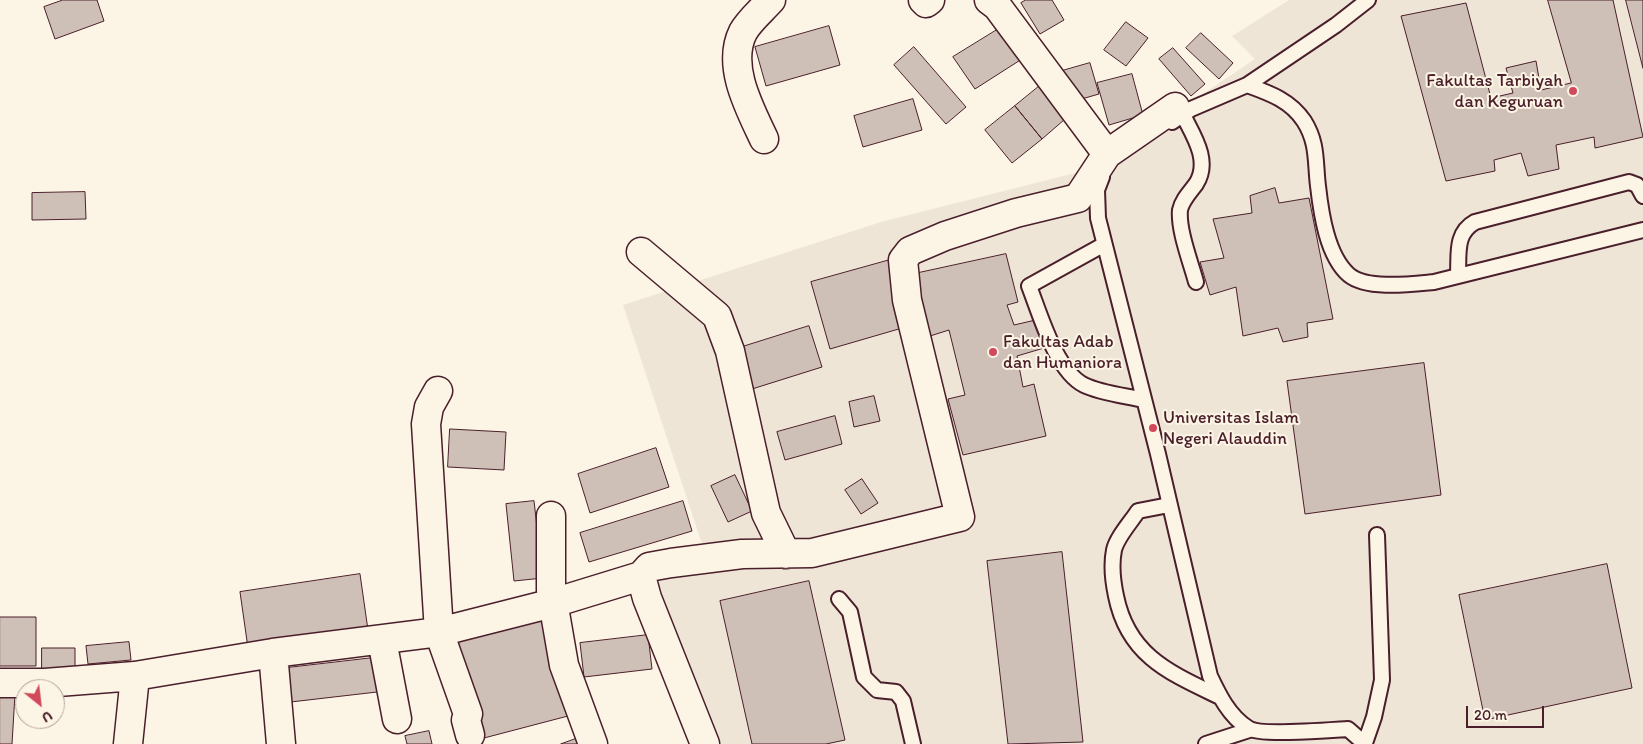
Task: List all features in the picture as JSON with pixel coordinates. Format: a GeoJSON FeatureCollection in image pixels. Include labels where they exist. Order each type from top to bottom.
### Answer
{"type":"FeatureCollection","features":[{"type":"Feature","properties":{"kind":"street"},"geometry":{"type":"LineString","coordinates":[[764,139],[749,108],[738,70],[737,51],[743,31],[771,0]]}},
{"type":"Feature","properties":{"kind":"street"},"geometry":{"type":"LineString","coordinates":[[923,0],[926,3],[930,0]]}},
{"type":"Feature","properties":{"kind":"street"},"geometry":{"type":"LineString","coordinates":[[989,0],[997,6],[1044,66],[1107,154]]}},
{"type":"Feature","properties":{"kind":"street"},"geometry":{"type":"LineString","coordinates":[[0,683],[45,683],[135,676],[273,653],[439,632],[553,603],[641,576],[650,567],[671,562],[742,554],[812,553],[960,517],[907,300],[903,260],[910,250],[945,236],[1016,213],[1078,198],[1107,154],[1179,111]]}},
{"type":"Feature","properties":{"kind":"street"},"geometry":{"type":"LineString","coordinates":[[641,252],[717,316],[730,351],[766,514],[786,554]]}},
{"type":"Feature","properties":{"kind":"street"},"geometry":{"type":"LineString","coordinates":[[438,391],[429,406],[426,424],[439,632],[468,714],[466,720],[470,735]]}},
{"type":"Feature","properties":{"kind":"street"},"geometry":{"type":"LineString","coordinates":[[551,516],[551,590],[564,665],[593,744]]}},
{"type":"Feature","properties":{"kind":"street"},"geometry":{"type":"LineString","coordinates":[[641,576],[647,598],[706,744]]}},
{"type":"Feature","properties":{"kind":"street"},"geometry":{"type":"LineString","coordinates":[[382,640],[397,719]]}},
{"type":"Feature","properties":{"kind":"street"},"geometry":{"type":"LineString","coordinates":[[273,653],[281,744]]}},
{"type":"Feature","properties":{"kind":"street"},"geometry":{"type":"LineString","coordinates":[[128,744],[135,676]]}},
{"type":"Feature","properties":{"kind":"lane"},"geometry":{"type":"LineString","coordinates":[[1249,730],[1232,714],[1220,697],[1210,676],[1144,400],[1103,245],[1097,209],[1097,190],[1101,178],[1114,164],[1154,134],[1179,111],[1247,85],[1336,25],[1368,0]]}},
{"type":"Feature","properties":{"kind":"lane"},"geometry":{"type":"LineString","coordinates":[[1247,85],[1275,95],[1290,105],[1304,121],[1317,152],[1318,186],[1328,242],[1349,275],[1359,280],[1379,284],[1406,285],[1434,282],[1458,274],[1643,230]]}},
{"type":"Feature","properties":{"kind":"lane"},"geometry":{"type":"LineString","coordinates":[[1179,111],[1201,152],[1201,169],[1197,182],[1180,210],[1180,220],[1196,282]]}},
{"type":"Feature","properties":{"kind":"lane"},"geometry":{"type":"LineString","coordinates":[[1458,274],[1459,241],[1467,227],[1475,222],[1629,182],[1637,185],[1643,196]]}},
{"type":"Feature","properties":{"kind":"lane"},"geometry":{"type":"LineString","coordinates":[[1103,245],[1029,286],[1057,355],[1075,379],[1085,386],[1144,400]]}},
{"type":"Feature","properties":{"kind":"lane"},"geometry":{"type":"LineString","coordinates":[[1169,505],[1138,511],[1114,549],[1112,580],[1118,604],[1127,629],[1144,653],[1170,673],[1220,697]]}},
{"type":"Feature","properties":{"kind":"lane"},"geometry":{"type":"LineString","coordinates":[[1206,744],[1249,730],[1288,732],[1348,730],[1365,744],[1374,717],[1382,680],[1377,536]]}},
{"type":"Feature","properties":{"kind":"lane"},"geometry":{"type":"LineString","coordinates":[[839,599],[850,612],[864,677],[877,690],[896,692],[903,701],[913,744]]}},
{"type":"Feature","properties":{"kind":"shaded area","name":"Universitas Islam Negeri Alauddin"},"geometry":{"type":"Polygon","coordinates":[[[1289,0],[1643,0],[1643,744],[696,744],[629,571],[704,550],[623,305],[881,222],[1091,169],[1255,59],[1232,36],[1289,0]]]}},
{"type":"Feature","properties":{"kind":"building"},"geometry":{"type":"Polygon","coordinates":[[[63,0],[97,0],[104,21],[55,39],[44,7],[63,0]]]}},
{"type":"Feature","properties":{"kind":"building"},"geometry":{"type":"Polygon","coordinates":[[[1026,0],[1052,0],[1064,20],[1040,34],[1021,3],[1026,0]]]}},
{"type":"Feature","properties":{"kind":"building","name":"Fakultas Tarbiyah dan Keguruan"},"geometry":{"type":"Polygon","coordinates":[[[1548,0],[1613,0],[1643,137],[1595,148],[1594,137],[1556,145],[1559,169],[1528,176],[1521,153],[1494,160],[1495,171],[1446,181],[1401,16],[1466,3],[1491,98],[1513,93],[1506,68],[1536,61],[1541,90],[1571,83],[1548,0]]]}},
{"type":"Feature","properties":{"kind":"building"},"geometry":{"type":"Polygon","coordinates":[[[1626,0],[1643,0],[1643,68],[1626,0]]]}},
{"type":"Feature","properties":{"kind":"building"},"geometry":{"type":"Polygon","coordinates":[[[1126,22],[1148,38],[1126,66],[1104,50],[1126,22]]]}},
{"type":"Feature","properties":{"kind":"building"},"geometry":{"type":"Polygon","coordinates":[[[1005,25],[1025,57],[975,89],[953,57],[1005,25]]]}},
{"type":"Feature","properties":{"kind":"building"},"geometry":{"type":"Polygon","coordinates":[[[829,26],[840,65],[766,86],[755,47],[829,26]]]}},
{"type":"Feature","properties":{"kind":"building"},"geometry":{"type":"Polygon","coordinates":[[[1201,33],[1233,63],[1219,79],[1186,48],[1201,33]]]}},
{"type":"Feature","properties":{"kind":"building"},"geometry":{"type":"Polygon","coordinates":[[[914,47],[966,107],[946,124],[894,65],[914,47]]]}},
{"type":"Feature","properties":{"kind":"building"},"geometry":{"type":"Polygon","coordinates":[[[1173,48],[1205,84],[1191,96],[1159,59],[1173,48]]]}},
{"type":"Feature","properties":{"kind":"building"},"geometry":{"type":"Polygon","coordinates":[[[1090,63],[1099,94],[1071,102],[1062,71],[1090,63]]]}},
{"type":"Feature","properties":{"kind":"building"},"geometry":{"type":"Polygon","coordinates":[[[1132,74],[1143,115],[1109,125],[1097,83],[1132,74]]]}},
{"type":"Feature","properties":{"kind":"building"},"geometry":{"type":"Polygon","coordinates":[[[1042,84],[1072,113],[1042,139],[1015,106],[1042,84]]]}},
{"type":"Feature","properties":{"kind":"building"},"geometry":{"type":"Polygon","coordinates":[[[913,99],[922,130],[863,147],[854,116],[913,99]]]}},
{"type":"Feature","properties":{"kind":"building"},"geometry":{"type":"Polygon","coordinates":[[[1015,106],[1042,139],[1012,163],[985,130],[1015,106]]]}},
{"type":"Feature","properties":{"kind":"building"},"geometry":{"type":"Polygon","coordinates":[[[1275,188],[1279,203],[1309,198],[1333,319],[1307,323],[1308,337],[1283,342],[1278,328],[1243,336],[1236,287],[1210,295],[1200,262],[1224,258],[1213,219],[1252,213],[1250,196],[1275,188]]]}},
{"type":"Feature","properties":{"kind":"building"},"geometry":{"type":"Polygon","coordinates":[[[85,192],[86,219],[32,220],[32,193],[85,192]]]}},
{"type":"Feature","properties":{"kind":"building","name":"Fakultas Adab dan Humaniora"},"geometry":{"type":"Polygon","coordinates":[[[1006,254],[1018,302],[1007,305],[1014,325],[1040,319],[1044,348],[1017,356],[1023,387],[1034,384],[1046,436],[963,455],[948,399],[965,395],[949,330],[930,336],[914,274],[1006,254]]]}},
{"type":"Feature","properties":{"kind":"building"},"geometry":{"type":"Polygon","coordinates":[[[890,260],[909,326],[830,349],[811,282],[890,260]]]}},
{"type":"Feature","properties":{"kind":"building"},"geometry":{"type":"Polygon","coordinates":[[[809,326],[822,367],[752,389],[739,348],[809,326]]]}},
{"type":"Feature","properties":{"kind":"building"},"geometry":{"type":"Polygon","coordinates":[[[1424,363],[1441,495],[1305,514],[1287,381],[1424,363]]]}},
{"type":"Feature","properties":{"kind":"building"},"geometry":{"type":"Polygon","coordinates":[[[874,396],[880,421],[854,427],[849,402],[874,396]]]}},
{"type":"Feature","properties":{"kind":"building"},"geometry":{"type":"Polygon","coordinates":[[[835,416],[842,444],[785,460],[777,432],[835,416]]]}},
{"type":"Feature","properties":{"kind":"building"},"geometry":{"type":"Polygon","coordinates":[[[450,429],[506,432],[504,470],[448,467],[450,429]]]}},
{"type":"Feature","properties":{"kind":"building"},"geometry":{"type":"Polygon","coordinates":[[[656,448],[669,487],[590,513],[578,474],[656,448]]]}},
{"type":"Feature","properties":{"kind":"building"},"geometry":{"type":"Polygon","coordinates":[[[735,475],[752,511],[728,522],[711,486],[735,475]]]}},
{"type":"Feature","properties":{"kind":"building"},"geometry":{"type":"Polygon","coordinates":[[[862,479],[878,503],[861,514],[845,490],[862,479]]]}},
{"type":"Feature","properties":{"kind":"building"},"geometry":{"type":"Polygon","coordinates":[[[534,501],[543,578],[514,581],[506,504],[534,501]]]}},
{"type":"Feature","properties":{"kind":"building"},"geometry":{"type":"Polygon","coordinates":[[[683,501],[692,531],[589,562],[580,533],[683,501]]]}},
{"type":"Feature","properties":{"kind":"building"},"geometry":{"type":"Polygon","coordinates":[[[1062,552],[1083,742],[1008,744],[987,561],[1062,552]]]}},
{"type":"Feature","properties":{"kind":"building"},"geometry":{"type":"Polygon","coordinates":[[[1607,564],[1632,688],[1485,720],[1459,595],[1607,564]]]}},
{"type":"Feature","properties":{"kind":"building"},"geometry":{"type":"Polygon","coordinates":[[[360,574],[368,630],[248,648],[240,592],[360,574]]]}},
{"type":"Feature","properties":{"kind":"building"},"geometry":{"type":"Polygon","coordinates":[[[809,581],[845,740],[826,744],[752,744],[720,601],[809,581]]]}},
{"type":"Feature","properties":{"kind":"building"},"geometry":{"type":"Polygon","coordinates":[[[541,615],[568,716],[484,738],[457,638],[541,615]]]}},
{"type":"Feature","properties":{"kind":"building"},"geometry":{"type":"Polygon","coordinates":[[[0,617],[36,617],[36,666],[0,666],[0,617]]]}},
{"type":"Feature","properties":{"kind":"building"},"geometry":{"type":"Polygon","coordinates":[[[648,635],[652,669],[584,677],[580,643],[648,635]]]}},
{"type":"Feature","properties":{"kind":"building"},"geometry":{"type":"Polygon","coordinates":[[[129,642],[131,660],[88,664],[86,646],[129,642]]]}},
{"type":"Feature","properties":{"kind":"building"},"geometry":{"type":"Polygon","coordinates":[[[42,648],[75,648],[75,671],[42,671],[42,648]]]}},
{"type":"Feature","properties":{"kind":"building"},"geometry":{"type":"Polygon","coordinates":[[[373,658],[377,692],[282,703],[278,669],[373,658]]]}},
{"type":"Feature","properties":{"kind":"building"},"geometry":{"type":"Polygon","coordinates":[[[0,693],[15,694],[12,744],[0,744],[0,693]]]}},
{"type":"Feature","properties":{"kind":"building"},"geometry":{"type":"Polygon","coordinates":[[[429,731],[432,744],[407,744],[405,736],[429,731]]]}},
{"type":"Feature","properties":{"kind":"building"},"geometry":{"type":"Polygon","coordinates":[[[581,737],[584,744],[561,744],[581,737]]]}},
{"type":"Feature","properties":{"kind":"place","name":"Fakultas Tarbiyah dan Keguruan"},"geometry":{"type":"Point","coordinates":[1573,91]}},
{"type":"Feature","properties":{"kind":"place","name":"Fakultas Adab dan Humaniora"},"geometry":{"type":"Point","coordinates":[993,352]}},
{"type":"Feature","properties":{"kind":"place","name":"Universitas Islam Negeri Alauddin"},"geometry":{"type":"Point","coordinates":[1153,428]}}]}
